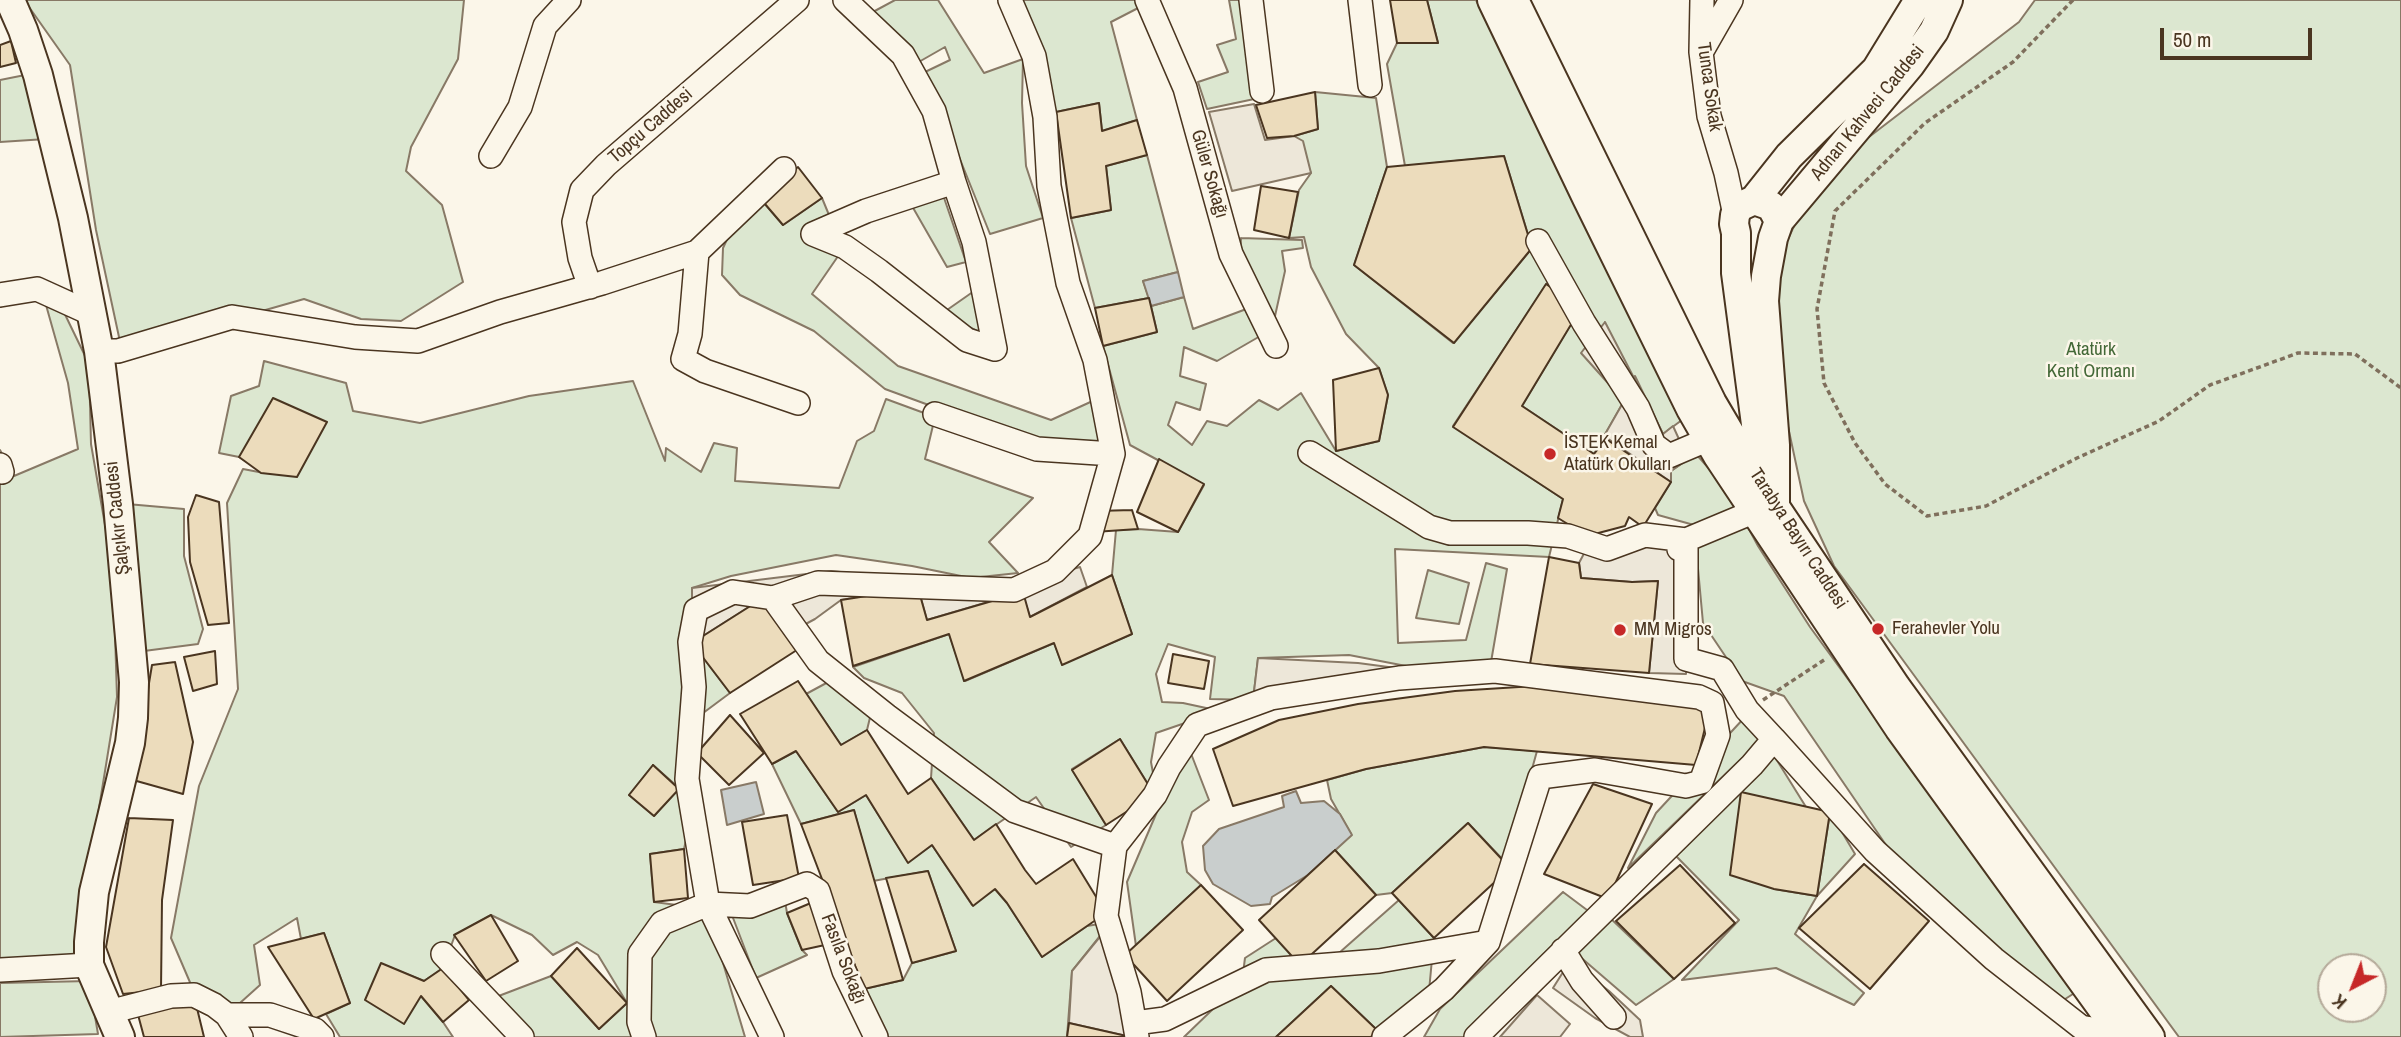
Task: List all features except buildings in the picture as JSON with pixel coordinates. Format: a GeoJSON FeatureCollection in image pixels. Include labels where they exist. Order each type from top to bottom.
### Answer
{"type":"FeatureCollection","features":[{"type":"Feature","properties":{"kind":"main road","name":"Şalçıkır Caddesi"},"geometry":{"type":"LineString","coordinates":[[10,0],[38,75],[73,218],[99,351],[118,504],[134,682],[130,743],[94,892],[90,918],[89,965],[115,1024]]}},
{"type":"Feature","properties":{"kind":"main road","name":"Tarabya Bayırı Caddesi"},"geometry":{"type":"LineString","coordinates":[[1492,0],[1587,198],[1716,430],[1844,647],[1899,728],[2119,1018],[2150,1037]]}},
{"type":"Feature","properties":{"kind":"main road","name":"Tarabya Bayırı Caddesi"},"geometry":{"type":"LineString","coordinates":[[1514,0],[1608,195],[1716,430]]}},
{"type":"Feature","properties":{"kind":"main road","name":"Adnan Kahveci Caddesi"},"geometry":{"type":"LineString","coordinates":[[1744,212],[1789,156],[1877,70],[1919,0]]}},
{"type":"Feature","properties":{"kind":"main road","name":"Adnan Kahveci Caddesi"},"geometry":{"type":"LineString","coordinates":[[1776,230],[1910,65],[1934,31],[1948,0]]}},
{"type":"Feature","properties":{"kind":"main road"},"geometry":{"type":"LineString","coordinates":[[1744,212],[1771,206],[1776,230],[1766,276],[1764,301],[1775,445],[1762,506]]}},
{"type":"Feature","properties":{"kind":"main road"},"geometry":{"type":"LineString","coordinates":[[1744,212],[1741,239],[1753,245],[1766,243],[1776,230]]}},
{"type":"Feature","properties":{"kind":"main road"},"geometry":{"type":"LineString","coordinates":[[1744,212],[1736,273],[1762,506]]}},
{"type":"Feature","properties":{"kind":"main road"},"geometry":{"type":"LineString","coordinates":[[1716,430],[1744,427],[1753,410]]}},
{"type":"Feature","properties":{"kind":"main road","name":"Tarabya Bayırı Caddesi"},"geometry":{"type":"LineString","coordinates":[[1762,506],[1896,687],[2119,1018]]}},
{"type":"Feature","properties":{"kind":"street"},"geometry":{"type":"LineString","coordinates":[[491,156],[520,107],[545,26],[569,0]]}},
{"type":"Feature","properties":{"kind":"street","name":"Topçu Caddesi"},"geometry":{"type":"LineString","coordinates":[[590,286],[580,258],[574,222],[582,190],[606,165],[797,0]]}},
{"type":"Feature","properties":{"kind":"street"},"geometry":{"type":"LineString","coordinates":[[845,0],[903,55],[934,111],[974,242],[995,349],[967,340],[845,247],[813,234],[866,211],[954,182]]}},
{"type":"Feature","properties":{"kind":"street"},"geometry":{"type":"LineString","coordinates":[[772,1037],[708,904],[687,779],[694,687],[690,642],[696,610],[733,592],[773,598],[818,583],[1014,590],[1055,571],[1090,536],[1113,454],[1095,360],[1066,271],[1049,186],[1045,117],[1034,56],[1010,0]]}},
{"type":"Feature","properties":{"kind":"street","name":"Güler Sokağı"},"geometry":{"type":"LineString","coordinates":[[1147,0],[1185,88],[1231,254],[1276,346]]}},
{"type":"Feature","properties":{"kind":"street"},"geometry":{"type":"LineString","coordinates":[[1251,0],[1262,91]]}},
{"type":"Feature","properties":{"kind":"street"},"geometry":{"type":"LineString","coordinates":[[1360,0],[1370,85]]}},
{"type":"Feature","properties":{"kind":"street","name":"Tunca Sokak"},"geometry":{"type":"LineString","coordinates":[[1702,0],[1701,52],[1709,116],[1726,173],[1744,212]]}},
{"type":"Feature","properties":{"kind":"street"},"geometry":{"type":"LineString","coordinates":[[1701,52],[1731,0]]}},
{"type":"Feature","properties":{"kind":"street"},"geometry":{"type":"LineString","coordinates":[[99,351],[118,351],[232,317],[355,337],[418,341],[500,312],[697,253],[784,169]]}},
{"type":"Feature","properties":{"kind":"street"},"geometry":{"type":"LineString","coordinates":[[1538,241],[1584,323],[1638,408],[1654,445],[1669,456],[1716,430]]}},
{"type":"Feature","properties":{"kind":"street"},"geometry":{"type":"LineString","coordinates":[[697,253],[690,334],[683,359],[705,371],[798,403]]}},
{"type":"Feature","properties":{"kind":"street"},"geometry":{"type":"LineString","coordinates":[[0,295],[37,289],[92,314]]}},
{"type":"Feature","properties":{"kind":"street"},"geometry":{"type":"LineString","coordinates":[[934,414],[1037,449],[1113,454]]}},
{"type":"Feature","properties":{"kind":"street"},"geometry":{"type":"LineString","coordinates":[[1310,453],[1429,527],[1450,533],[1568,536],[1607,549],[1646,535],[1682,545],[1762,506]]}},
{"type":"Feature","properties":{"kind":"street"},"geometry":{"type":"LineString","coordinates":[[1682,545],[1686,659],[1722,669],[1743,705],[1875,851],[1994,959],[2081,1027],[2101,1028],[2119,1018]]}},
{"type":"Feature","properties":{"kind":"street"},"geometry":{"type":"LineString","coordinates":[[773,598],[818,661],[897,724],[1015,811],[1115,846]]}},
{"type":"Feature","properties":{"kind":"street"},"geometry":{"type":"LineString","coordinates":[[1488,942],[1379,961],[1266,970],[1165,1019],[1136,1030],[1129,992],[1106,916],[1115,846],[1155,794],[1197,724],[1271,698],[1399,678],[1495,671],[1699,696],[1712,703],[1718,735]]}},
{"type":"Feature","properties":{"kind":"street"},"geometry":{"type":"LineString","coordinates":[[1384,1037],[1444,989],[1488,942],[1539,778],[1595,770],[1686,786],[1701,782],[1718,735],[1743,705]]}},
{"type":"Feature","properties":{"kind":"street"},"geometry":{"type":"LineString","coordinates":[[1476,1037],[1752,765],[1774,739]]}},
{"type":"Feature","properties":{"kind":"street","name":"Fasıla Sokağı"},"geometry":{"type":"LineString","coordinates":[[708,904],[750,906],[807,884],[818,891],[844,971],[876,1037]]}},
{"type":"Feature","properties":{"kind":"street"},"geometry":{"type":"LineString","coordinates":[[644,1037],[639,1022],[639,954],[662,923],[708,904]]}},
{"type":"Feature","properties":{"kind":"street"},"geometry":{"type":"LineString","coordinates":[[1563,950],[1582,981],[1614,1017]]}},
{"type":"Feature","properties":{"kind":"street"},"geometry":{"type":"LineString","coordinates":[[443,954],[522,1037]]}},
{"type":"Feature","properties":{"kind":"street"},"geometry":{"type":"LineString","coordinates":[[0,971],[89,965]]}},
{"type":"Feature","properties":{"kind":"street"},"geometry":{"type":"LineString","coordinates":[[115,1024],[183,994],[201,998],[227,1015],[241,1037]]}},
{"type":"Feature","properties":{"kind":"street"},"geometry":{"type":"LineString","coordinates":[[227,1015],[270,1015],[315,1030],[322,1037]]}},
{"type":"Feature","properties":{"kind":"path"},"geometry":{"type":"LineString","coordinates":[[2073,0],[2013,62],[1926,123],[1835,211],[1817,309],[1824,383],[1855,443],[1885,484],[1927,516],[1986,506],[2077,458],[2159,421],[2210,385],[2298,353],[2355,354],[2401,388]]}},
{"type":"Feature","properties":{"kind":"path"},"geometry":{"type":"LineString","coordinates":[[1743,705],[1844,647]]}},
{"type":"Feature","properties":{"kind":"green space"},"geometry":{"type":"Polygon","coordinates":[[[24,0],[464,0],[458,59],[411,147],[406,171],[442,205],[463,282],[401,321],[361,319],[304,299],[122,351],[96,230],[70,65],[24,0]]]}},
{"type":"Feature","properties":{"kind":"green space"},"geometry":{"type":"Polygon","coordinates":[[[895,0],[938,0],[984,73],[1023,59],[1022,103],[1026,166],[1043,218],[990,234],[925,72],[950,60],[945,47],[917,63],[871,13],[895,0]]]}},
{"type":"Feature","properties":{"kind":"green space"},"geometry":{"type":"Polygon","coordinates":[[[1021,0],[1139,0],[1142,6],[1111,22],[1137,120],[1102,131],[1099,103],[1056,112],[1021,0]]]}},
{"type":"Feature","properties":{"kind":"green space"},"geometry":{"type":"Polygon","coordinates":[[[1229,0],[1247,0],[1259,98],[1207,109],[1198,82],[1228,72],[1217,45],[1236,39],[1229,0]]]}},
{"type":"Feature","properties":{"kind":"green space"},"geometry":{"type":"Polygon","coordinates":[[[1427,0],[1476,0],[1577,206],[1686,417],[1663,434],[1635,376],[1594,454],[1522,406],[1581,307],[1529,238],[1504,156],[1405,166],[1387,64],[1397,43],[1438,43],[1427,0]]]}},
{"type":"Feature","properties":{"kind":"green space","name":"Atatürk Kent Ormanı"},"geometry":{"type":"Polygon","coordinates":[[[2035,0],[2401,0],[2401,1037],[2179,1037],[1834,566],[1804,501],[1784,408],[1773,325],[1779,259],[1804,204],[1852,150],[2019,22],[2035,0]]]}},
{"type":"Feature","properties":{"kind":"green space"},"geometry":{"type":"Polygon","coordinates":[[[35,73],[46,139],[0,142],[0,80],[35,73]]]}},
{"type":"Feature","properties":{"kind":"green space"},"geometry":{"type":"Polygon","coordinates":[[[1315,92],[1376,98],[1387,167],[1354,265],[1453,343],[1532,248],[1550,279],[1453,426],[1563,499],[1549,557],[1395,549],[1398,643],[1466,640],[1486,563],[1507,569],[1491,662],[1432,671],[1349,655],[1258,658],[1253,700],[1210,699],[1215,657],[1168,644],[1156,674],[1162,702],[1183,703],[1220,711],[1156,733],[1151,762],[1156,789],[1154,794],[1120,739],[1072,769],[1106,825],[1071,847],[1036,797],[974,840],[931,778],[934,733],[902,693],[864,678],[853,667],[949,634],[965,681],[1054,643],[1062,664],[1132,634],[1112,575],[1116,530],[1178,532],[1204,485],[1130,445],[1103,346],[1157,332],[1151,306],[1184,297],[1193,329],[1249,308],[1262,335],[1217,361],[1184,347],[1180,376],[1206,384],[1200,410],[1176,402],[1168,425],[1192,445],[1207,421],[1227,426],[1259,400],[1278,410],[1301,393],[1336,451],[1379,441],[1388,395],[1379,368],[1346,334],[1311,267],[1304,237],[1289,238],[1299,190],[1311,173],[1294,136],[1318,129],[1315,92]]]}},
{"type":"Feature","properties":{"kind":"green space"},"geometry":{"type":"Polygon","coordinates":[[[1147,155],[1178,272],[1143,281],[1149,298],[1095,308],[1071,218],[1111,210],[1106,166],[1147,155]]]}},
{"type":"Feature","properties":{"kind":"green space"},"geometry":{"type":"Polygon","coordinates":[[[941,189],[966,262],[947,267],[908,199],[941,189]]]}},
{"type":"Feature","properties":{"kind":"green space"},"geometry":{"type":"Polygon","coordinates":[[[759,197],[783,225],[822,198],[843,249],[812,294],[898,366],[1051,420],[1097,399],[1108,455],[1035,444],[885,389],[814,331],[740,295],[722,275],[723,248],[737,218],[759,197]]]}},
{"type":"Feature","properties":{"kind":"green space"},"geometry":{"type":"Polygon","coordinates":[[[1241,238],[1302,240],[1303,248],[1282,251],[1285,271],[1275,316],[1240,260],[1241,238]]]}},
{"type":"Feature","properties":{"kind":"green space"},"geometry":{"type":"Polygon","coordinates":[[[977,289],[983,334],[963,324],[947,310],[977,289]]]}},
{"type":"Feature","properties":{"kind":"green space"},"geometry":{"type":"Polygon","coordinates":[[[58,300],[89,364],[91,444],[113,571],[117,697],[95,833],[89,965],[0,970],[0,450],[14,476],[78,449],[68,383],[46,305],[58,300]]]}},
{"type":"Feature","properties":{"kind":"green space"},"geometry":{"type":"Polygon","coordinates":[[[264,361],[346,383],[353,411],[420,423],[529,396],[633,381],[665,461],[666,448],[701,472],[714,443],[737,448],[735,481],[839,488],[857,441],[874,431],[886,399],[935,417],[925,459],[1033,498],[989,542],[1018,573],[971,578],[836,555],[731,576],[692,588],[692,643],[730,693],[687,725],[690,822],[684,849],[650,854],[654,902],[707,909],[745,1037],[507,1037],[496,997],[551,976],[599,1029],[627,1003],[598,955],[577,942],[553,955],[532,935],[491,915],[455,935],[443,968],[424,981],[381,964],[421,996],[453,1037],[340,1037],[326,1014],[350,1003],[324,933],[301,939],[297,918],[254,945],[260,985],[230,1012],[192,987],[171,938],[199,786],[238,689],[227,503],[243,469],[264,473],[239,457],[219,453],[231,396],[259,386],[264,361]],[[653,765],[629,795],[654,816],[679,788],[653,765]]]}},
{"type":"Feature","properties":{"kind":"green space"},"geometry":{"type":"Polygon","coordinates":[[[1696,454],[1728,490],[1758,546],[1810,627],[2076,992],[2059,1003],[1943,897],[1899,864],[1784,696],[1742,681],[1703,623],[1694,525],[1658,515],[1655,508],[1671,482],[1671,471],[1696,454]]]}},
{"type":"Feature","properties":{"kind":"green space"},"geometry":{"type":"Polygon","coordinates":[[[127,504],[184,509],[184,556],[203,629],[198,644],[144,651],[127,504]]]}},
{"type":"Feature","properties":{"kind":"green space"},"geometry":{"type":"Polygon","coordinates":[[[1428,570],[1469,583],[1459,624],[1416,618],[1428,570]]]}},
{"type":"Feature","properties":{"kind":"green space"},"geometry":{"type":"Polygon","coordinates":[[[843,674],[874,701],[867,730],[841,745],[806,694],[843,674]]]}},
{"type":"Feature","properties":{"kind":"green space"},"geometry":{"type":"Polygon","coordinates":[[[1745,717],[1765,736],[1628,868],[1656,813],[1745,717]]]}},
{"type":"Feature","properties":{"kind":"green space"},"geometry":{"type":"Polygon","coordinates":[[[1484,747],[1537,751],[1506,863],[1468,823],[1392,893],[1376,895],[1335,850],[1351,834],[1331,799],[1327,780],[1366,769],[1484,747]]]}},
{"type":"Feature","properties":{"kind":"green space"},"geometry":{"type":"Polygon","coordinates":[[[796,751],[838,812],[866,795],[908,862],[932,845],[972,905],[995,889],[1042,957],[1087,926],[1111,922],[1072,971],[1067,1037],[880,1037],[864,989],[903,980],[912,963],[956,951],[928,871],[873,881],[854,810],[801,824],[772,764],[796,751]]]}},
{"type":"Feature","properties":{"kind":"green space"},"geometry":{"type":"Polygon","coordinates":[[[1190,751],[1209,800],[1192,812],[1182,842],[1187,872],[1201,885],[1136,946],[1127,882],[1171,779],[1190,751]]]}},
{"type":"Feature","properties":{"kind":"green space"},"geometry":{"type":"Polygon","coordinates":[[[1773,754],[1806,807],[1774,889],[1817,896],[1795,934],[1864,993],[1854,1005],[1776,968],[1682,980],[1739,920],[1672,852],[1773,754]]]}},
{"type":"Feature","properties":{"kind":"green space"},"geometry":{"type":"Polygon","coordinates":[[[1830,812],[1855,854],[1817,896],[1830,812]]]}},
{"type":"Feature","properties":{"kind":"green space"},"geometry":{"type":"Polygon","coordinates":[[[1563,892],[1591,913],[1464,1037],[1424,1037],[1440,1009],[1563,892]]]}},
{"type":"Feature","properties":{"kind":"green space"},"geometry":{"type":"Polygon","coordinates":[[[784,895],[787,913],[802,950],[807,955],[756,978],[730,910],[784,895]]]}},
{"type":"Feature","properties":{"kind":"green space"},"geometry":{"type":"Polygon","coordinates":[[[1399,900],[1434,938],[1429,991],[1377,1030],[1331,986],[1276,1037],[1184,1037],[1242,981],[1245,958],[1276,938],[1322,968],[1399,900]]]}},
{"type":"Feature","properties":{"kind":"green space"},"geometry":{"type":"Polygon","coordinates":[[[1607,915],[1674,979],[1636,1005],[1571,949],[1607,915]]]}},
{"type":"Feature","properties":{"kind":"green space"},"geometry":{"type":"Polygon","coordinates":[[[89,981],[98,1034],[0,1037],[0,983],[89,981]]]}},
{"type":"Feature","properties":{"kind":"shaded area"},"geometry":{"type":"Polygon","coordinates":[[[1254,104],[1265,140],[1294,136],[1303,141],[1311,173],[1232,191],[1209,112],[1254,104]]]}},
{"type":"Feature","properties":{"kind":"shaded area"},"geometry":{"type":"Polygon","coordinates":[[[1178,272],[1184,297],[1151,306],[1143,281],[1178,272]]]}},
{"type":"Feature","properties":{"kind":"shaded area"},"geometry":{"type":"Polygon","coordinates":[[[1605,322],[1663,434],[1673,426],[1688,459],[1671,471],[1671,482],[1604,436],[1624,401],[1581,353],[1605,322]]]}},
{"type":"Feature","properties":{"kind":"shaded area"},"geometry":{"type":"Polygon","coordinates":[[[1691,542],[1686,674],[1649,673],[1658,581],[1581,578],[1579,563],[1588,546],[1691,542]]]}},
{"type":"Feature","properties":{"kind":"shaded area"},"geometry":{"type":"Polygon","coordinates":[[[1080,567],[1087,587],[1030,617],[1022,592],[927,620],[918,588],[841,600],[815,619],[789,633],[763,598],[692,643],[692,588],[831,571],[939,582],[1023,583],[1080,567]]]}},
{"type":"Feature","properties":{"kind":"shaded area"},"geometry":{"type":"Polygon","coordinates":[[[1258,658],[1358,663],[1396,668],[1253,700],[1258,658]]]}},
{"type":"Feature","properties":{"kind":"shaded area"},"geometry":{"type":"Polygon","coordinates":[[[756,782],[764,814],[727,825],[721,790],[756,782]]]}},
{"type":"Feature","properties":{"kind":"shaded area"},"geometry":{"type":"Polygon","coordinates":[[[1296,791],[1301,803],[1324,801],[1340,814],[1352,835],[1308,875],[1272,897],[1270,904],[1251,906],[1213,884],[1205,870],[1203,846],[1219,829],[1284,807],[1282,796],[1296,791]]]}},
{"type":"Feature","properties":{"kind":"shaded area"},"geometry":{"type":"Polygon","coordinates":[[[1103,933],[1131,1037],[1069,1023],[1072,971],[1103,933]]]}},
{"type":"Feature","properties":{"kind":"shaded area"},"geometry":{"type":"Polygon","coordinates":[[[1570,961],[1609,991],[1640,1020],[1643,1037],[1630,1037],[1595,1018],[1553,988],[1570,961]]]}},
{"type":"Feature","properties":{"kind":"shaded area"},"geometry":{"type":"Polygon","coordinates":[[[1537,995],[1570,1024],[1560,1037],[1500,1037],[1537,995]]]}},
{"type":"Feature","properties":{"kind":"place","name":"İSTEK Kemal Atatürk Okulları"},"geometry":{"type":"Point","coordinates":[1550,454]}},
{"type":"Feature","properties":{"kind":"place","name":"Ferahevler Yolu"},"geometry":{"type":"Point","coordinates":[1878,629]}},
{"type":"Feature","properties":{"kind":"place","name":"MM Migros"},"geometry":{"type":"Point","coordinates":[1620,630]}}]}
